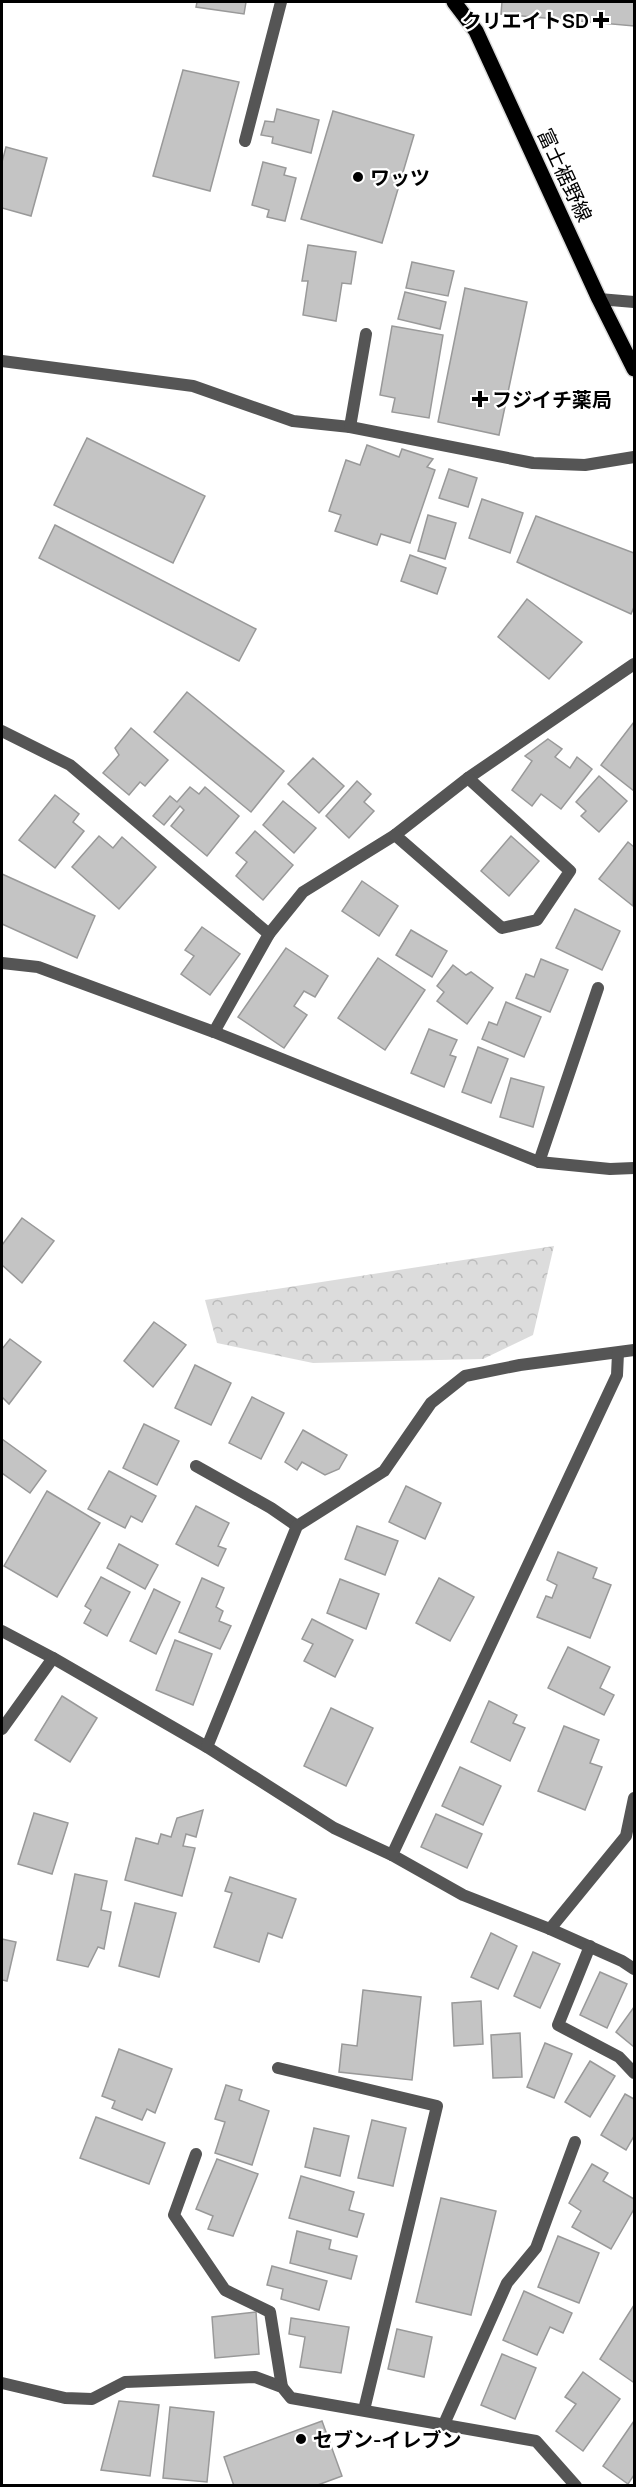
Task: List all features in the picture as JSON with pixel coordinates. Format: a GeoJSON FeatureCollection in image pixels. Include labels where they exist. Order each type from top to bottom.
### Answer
{"type":"FeatureCollection","features":[{"type":"Feature","properties":{"kind":"main road","name":"富士裾野線"},"geometry":{"type":"LineString","coordinates":[[454,2],[476,31],[599,299],[634,369]]}},
{"type":"Feature","properties":{"kind":"street"},"geometry":{"type":"LineString","coordinates":[[245,141],[281,2]]}},
{"type":"Feature","properties":{"kind":"street"},"geometry":{"type":"LineString","coordinates":[[599,299],[634,302]]}},
{"type":"Feature","properties":{"kind":"street"},"geometry":{"type":"LineString","coordinates":[[350,427],[366,334]]}},
{"type":"Feature","properties":{"kind":"street"},"geometry":{"type":"LineString","coordinates":[[2,361],[193,386],[292,421],[350,427],[533,464],[585,465],[634,457]]}},
{"type":"Feature","properties":{"kind":"street"},"geometry":{"type":"LineString","coordinates":[[214,1032],[269,934],[303,892],[395,835],[468,778],[634,664]]}},
{"type":"Feature","properties":{"kind":"street"},"geometry":{"type":"LineString","coordinates":[[2,731],[70,765],[269,934]]}},
{"type":"Feature","properties":{"kind":"street"},"geometry":{"type":"LineString","coordinates":[[395,835],[502,928],[537,920],[570,870],[468,778]]}},
{"type":"Feature","properties":{"kind":"street"},"geometry":{"type":"LineString","coordinates":[[2,963],[38,967],[214,1032],[539,1162],[634,1168]]}},
{"type":"Feature","properties":{"kind":"street"},"geometry":{"type":"LineString","coordinates":[[539,1162],[598,988]]}},
{"type":"Feature","properties":{"kind":"street"},"geometry":{"type":"LineString","coordinates":[[207,1747],[297,1526],[384,1471],[431,1404],[465,1376],[520,1365],[634,1350]]}},
{"type":"Feature","properties":{"kind":"street"},"geometry":{"type":"LineString","coordinates":[[392,1855],[617,1375],[618,1353]]}},
{"type":"Feature","properties":{"kind":"street"},"geometry":{"type":"LineString","coordinates":[[196,1466],[271,1508],[297,1526]]}},
{"type":"Feature","properties":{"kind":"street"},"geometry":{"type":"LineString","coordinates":[[2,1631],[207,1747],[334,1828],[392,1855],[463,1895],[590,1946],[622,1961],[634,1970]]}},
{"type":"Feature","properties":{"kind":"street"},"geometry":{"type":"LineString","coordinates":[[2,1729],[53,1658]]}},
{"type":"Feature","properties":{"kind":"street"},"geometry":{"type":"LineString","coordinates":[[550,1929],[626,1836],[634,1798]]}},
{"type":"Feature","properties":{"kind":"street"},"geometry":{"type":"LineString","coordinates":[[590,1946],[558,2025],[619,2057],[634,2073]]}},
{"type":"Feature","properties":{"kind":"street"},"geometry":{"type":"LineString","coordinates":[[278,2068],[437,2106],[364,2409]]}},
{"type":"Feature","properties":{"kind":"street"},"geometry":{"type":"LineString","coordinates":[[444,2424],[507,2283],[536,2248],[575,2142]]}},
{"type":"Feature","properties":{"kind":"street"},"geometry":{"type":"LineString","coordinates":[[196,2154],[174,2215],[225,2290],[270,2312],[282,2387],[291,2398],[536,2441],[576,2486]]}},
{"type":"Feature","properties":{"kind":"street"},"geometry":{"type":"LineString","coordinates":[[2,2383],[65,2398],[92,2399],[125,2382],[255,2378],[282,2387]]}},
{"type":"Feature","properties":{"kind":"green space"},"geometry":{"type":"Polygon","coordinates":[[[554,1246],[533,1335],[483,1359],[313,1363],[217,1343],[205,1300],[554,1246]]]}},
{"type":"Feature","properties":{"kind":"building"},"geometry":{"type":"Polygon","coordinates":[[[197,2],[246,2],[244,14],[196,7],[197,2]]]}},
{"type":"Feature","properties":{"kind":"building","name":"クリエイトSD"},"geometry":{"type":"Polygon","coordinates":[[[502,2],[634,2],[634,26],[501,14],[502,2]]]}},
{"type":"Feature","properties":{"kind":"building"},"geometry":{"type":"Polygon","coordinates":[[[183,70],[239,82],[210,191],[153,176],[183,70]]]}},
{"type":"Feature","properties":{"kind":"building"},"geometry":{"type":"Polygon","coordinates":[[[277,109],[319,120],[311,153],[272,143],[273,137],[261,135],[265,121],[274,122],[277,109]]]}},
{"type":"Feature","properties":{"kind":"building","name":"ワッツ"},"geometry":{"type":"Polygon","coordinates":[[[333,111],[414,135],[382,243],[301,219],[333,111]]]}},
{"type":"Feature","properties":{"kind":"building"},"geometry":{"type":"Polygon","coordinates":[[[6,147],[47,158],[31,216],[2,208],[2,162],[6,147]]]}},
{"type":"Feature","properties":{"kind":"building"},"geometry":{"type":"Polygon","coordinates":[[[263,162],[286,168],[284,175],[296,178],[285,221],[267,217],[269,210],[252,205],[263,162]]]}},
{"type":"Feature","properties":{"kind":"building"},"geometry":{"type":"Polygon","coordinates":[[[308,245],[356,252],[351,284],[342,283],[336,321],[303,315],[308,281],[302,281],[308,245]]]}},
{"type":"Feature","properties":{"kind":"building"},"geometry":{"type":"Polygon","coordinates":[[[412,262],[454,271],[448,296],[406,288],[412,262]]]}},
{"type":"Feature","properties":{"kind":"building"},"geometry":{"type":"Polygon","coordinates":[[[465,288],[527,302],[499,435],[438,422],[465,288]]]}},
{"type":"Feature","properties":{"kind":"building"},"geometry":{"type":"Polygon","coordinates":[[[405,292],[446,302],[440,329],[398,319],[405,292]]]}},
{"type":"Feature","properties":{"kind":"building"},"geometry":{"type":"Polygon","coordinates":[[[392,326],[443,335],[429,418],[392,412],[395,398],[380,395],[392,326]]]}},
{"type":"Feature","properties":{"kind":"building"},"geometry":{"type":"Polygon","coordinates":[[[87,438],[205,496],[173,563],[54,505],[87,438]]]}},
{"type":"Feature","properties":{"kind":"building"},"geometry":{"type":"Polygon","coordinates":[[[367,445],[399,457],[402,449],[433,459],[427,467],[435,470],[410,543],[381,534],[377,545],[335,531],[341,515],[329,511],[346,460],[360,465],[367,445]]]}},
{"type":"Feature","properties":{"kind":"building"},"geometry":{"type":"Polygon","coordinates":[[[449,469],[477,478],[468,507],[439,498],[449,469]]]}},
{"type":"Feature","properties":{"kind":"building"},"geometry":{"type":"Polygon","coordinates":[[[482,499],[523,513],[510,553],[469,538],[482,499]]]}},
{"type":"Feature","properties":{"kind":"building"},"geometry":{"type":"Polygon","coordinates":[[[428,515],[456,523],[445,559],[418,551],[428,515]]]}},
{"type":"Feature","properties":{"kind":"building"},"geometry":{"type":"Polygon","coordinates":[[[536,516],[634,553],[634,607],[631,614],[517,562],[536,516]]]}},
{"type":"Feature","properties":{"kind":"building"},"geometry":{"type":"Polygon","coordinates":[[[55,525],[256,629],[239,661],[39,558],[55,525]]]}},
{"type":"Feature","properties":{"kind":"building"},"geometry":{"type":"Polygon","coordinates":[[[410,555],[446,568],[437,594],[401,581],[410,555]]]}},
{"type":"Feature","properties":{"kind":"building"},"geometry":{"type":"Polygon","coordinates":[[[527,599],[582,642],[549,679],[498,637],[527,599]]]}},
{"type":"Feature","properties":{"kind":"building"},"geometry":{"type":"Polygon","coordinates":[[[187,692],[284,771],[251,812],[154,732],[187,692]]]}},
{"type":"Feature","properties":{"kind":"building"},"geometry":{"type":"Polygon","coordinates":[[[634,722],[634,791],[601,765],[634,722]]]}},
{"type":"Feature","properties":{"kind":"building"},"geometry":{"type":"Polygon","coordinates":[[[131,728],[168,760],[145,786],[140,782],[129,795],[103,773],[119,755],[115,748],[131,728]]]}},
{"type":"Feature","properties":{"kind":"building"},"geometry":{"type":"Polygon","coordinates":[[[548,739],[562,749],[555,757],[570,768],[577,757],[592,769],[561,809],[541,794],[532,806],[512,790],[532,761],[525,756],[548,739]]]}},
{"type":"Feature","properties":{"kind":"building"},"geometry":{"type":"Polygon","coordinates":[[[313,758],[344,786],[319,813],[288,784],[313,758]]]}},
{"type":"Feature","properties":{"kind":"building"},"geometry":{"type":"Polygon","coordinates":[[[599,776],[627,801],[599,832],[581,816],[586,811],[576,802],[599,776]]]}},
{"type":"Feature","properties":{"kind":"building"},"geometry":{"type":"Polygon","coordinates":[[[357,781],[371,794],[364,802],[374,811],[349,838],[326,816],[357,781]]]}},
{"type":"Feature","properties":{"kind":"building"},"geometry":{"type":"Polygon","coordinates":[[[190,787],[199,794],[205,787],[239,816],[207,856],[171,826],[184,810],[180,806],[164,825],[153,816],[170,796],[177,802],[190,787]]]}},
{"type":"Feature","properties":{"kind":"building"},"geometry":{"type":"Polygon","coordinates":[[[55,795],[79,814],[73,822],[84,831],[55,868],[19,840],[55,795]]]}},
{"type":"Feature","properties":{"kind":"building"},"geometry":{"type":"Polygon","coordinates":[[[283,801],[316,828],[294,853],[263,825],[283,801]]]}},
{"type":"Feature","properties":{"kind":"building"},"geometry":{"type":"Polygon","coordinates":[[[255,831],[293,865],[263,900],[236,876],[247,862],[236,853],[255,831]]]}},
{"type":"Feature","properties":{"kind":"building"},"geometry":{"type":"Polygon","coordinates":[[[99,836],[113,848],[122,837],[156,867],[119,909],[72,867],[99,836]]]}},
{"type":"Feature","properties":{"kind":"building"},"geometry":{"type":"Polygon","coordinates":[[[511,836],[539,861],[509,896],[481,871],[511,836]]]}},
{"type":"Feature","properties":{"kind":"building"},"geometry":{"type":"Polygon","coordinates":[[[628,842],[634,847],[633,906],[599,879],[628,842]]]}},
{"type":"Feature","properties":{"kind":"building"},"geometry":{"type":"Polygon","coordinates":[[[2,874],[95,916],[77,958],[2,924],[2,874]]]}},
{"type":"Feature","properties":{"kind":"building"},"geometry":{"type":"Polygon","coordinates":[[[362,881],[398,906],[379,936],[342,911],[362,881]]]}},
{"type":"Feature","properties":{"kind":"building"},"geometry":{"type":"Polygon","coordinates":[[[575,909],[620,931],[602,970],[556,948],[575,909]]]}},
{"type":"Feature","properties":{"kind":"building"},"geometry":{"type":"Polygon","coordinates":[[[202,927],[240,954],[210,995],[181,974],[194,956],[185,950],[202,927]]]}},
{"type":"Feature","properties":{"kind":"building"},"geometry":{"type":"Polygon","coordinates":[[[411,930],[447,951],[432,977],[396,955],[411,930]]]}},
{"type":"Feature","properties":{"kind":"building"},"geometry":{"type":"Polygon","coordinates":[[[286,948],[328,976],[315,997],[304,991],[294,1006],[307,1015],[284,1048],[238,1017],[286,948]]]}},
{"type":"Feature","properties":{"kind":"building"},"geometry":{"type":"Polygon","coordinates":[[[378,958],[425,990],[385,1050],[338,1018],[378,958]]]}},
{"type":"Feature","properties":{"kind":"building"},"geometry":{"type":"Polygon","coordinates":[[[541,959],[568,970],[550,1012],[516,998],[526,974],[534,977],[541,959]]]}},
{"type":"Feature","properties":{"kind":"building"},"geometry":{"type":"Polygon","coordinates":[[[453,965],[466,975],[471,972],[493,988],[467,1024],[437,1001],[444,992],[437,986],[453,965]]]}},
{"type":"Feature","properties":{"kind":"building"},"geometry":{"type":"Polygon","coordinates":[[[506,1002],[541,1017],[524,1057],[482,1039],[489,1022],[497,1025],[506,1002]]]}},
{"type":"Feature","properties":{"kind":"building"},"geometry":{"type":"Polygon","coordinates":[[[429,1029],[457,1040],[450,1055],[456,1057],[444,1087],[411,1073],[429,1029]]]}},
{"type":"Feature","properties":{"kind":"building"},"geometry":{"type":"Polygon","coordinates":[[[478,1047],[508,1059],[491,1103],[462,1092],[478,1047]]]}},
{"type":"Feature","properties":{"kind":"building"},"geometry":{"type":"Polygon","coordinates":[[[511,1078],[544,1087],[533,1127],[500,1117],[511,1078]]]}},
{"type":"Feature","properties":{"kind":"building"},"geometry":{"type":"Polygon","coordinates":[[[22,1218],[54,1241],[22,1283],[2,1265],[2,1245],[22,1218]]]}},
{"type":"Feature","properties":{"kind":"building"},"geometry":{"type":"Polygon","coordinates":[[[154,1322],[186,1345],[153,1387],[124,1361],[154,1322]]]}},
{"type":"Feature","properties":{"kind":"building"},"geometry":{"type":"Polygon","coordinates":[[[10,1339],[41,1362],[9,1404],[2,1397],[2,1349],[10,1339]]]}},
{"type":"Feature","properties":{"kind":"building"},"geometry":{"type":"Polygon","coordinates":[[[195,1365],[231,1383],[211,1425],[175,1408],[195,1365]]]}},
{"type":"Feature","properties":{"kind":"building"},"geometry":{"type":"Polygon","coordinates":[[[252,1397],[284,1413],[261,1459],[229,1443],[252,1397]]]}},
{"type":"Feature","properties":{"kind":"building"},"geometry":{"type":"Polygon","coordinates":[[[144,1424],[179,1441],[157,1485],[123,1468],[144,1424]]]}},
{"type":"Feature","properties":{"kind":"building"},"geometry":{"type":"Polygon","coordinates":[[[303,1430],[347,1455],[339,1469],[325,1475],[302,1462],[297,1470],[285,1462],[303,1430]]]}},
{"type":"Feature","properties":{"kind":"building"},"geometry":{"type":"Polygon","coordinates":[[[2,1439],[46,1471],[30,1493],[2,1473],[2,1439]]]}},
{"type":"Feature","properties":{"kind":"building"},"geometry":{"type":"Polygon","coordinates":[[[109,1471],[156,1496],[142,1522],[131,1516],[125,1528],[88,1509],[109,1471]]]}},
{"type":"Feature","properties":{"kind":"building"},"geometry":{"type":"Polygon","coordinates":[[[406,1486],[441,1503],[425,1539],[389,1522],[406,1486]]]}},
{"type":"Feature","properties":{"kind":"building"},"geometry":{"type":"Polygon","coordinates":[[[47,1491],[100,1523],[57,1597],[4,1566],[47,1491]]]}},
{"type":"Feature","properties":{"kind":"building"},"geometry":{"type":"Polygon","coordinates":[[[196,1506],[229,1523],[218,1546],[226,1549],[218,1566],[176,1544],[196,1506]]]}},
{"type":"Feature","properties":{"kind":"building"},"geometry":{"type":"Polygon","coordinates":[[[357,1526],[398,1541],[385,1575],[345,1559],[357,1526]]]}},
{"type":"Feature","properties":{"kind":"building"},"geometry":{"type":"Polygon","coordinates":[[[119,1544],[158,1565],[145,1589],[107,1568],[119,1544]]]}},
{"type":"Feature","properties":{"kind":"building"},"geometry":{"type":"Polygon","coordinates":[[[558,1552],[597,1568],[593,1578],[611,1585],[590,1638],[537,1617],[546,1596],[552,1598],[557,1585],[547,1580],[558,1552]]]}},
{"type":"Feature","properties":{"kind":"building"},"geometry":{"type":"Polygon","coordinates":[[[101,1577],[130,1592],[107,1636],[84,1623],[91,1610],[85,1606],[101,1577]]]}},
{"type":"Feature","properties":{"kind":"building"},"geometry":{"type":"Polygon","coordinates":[[[202,1578],[224,1588],[216,1607],[223,1611],[219,1621],[231,1626],[220,1649],[179,1632],[202,1578]]]}},
{"type":"Feature","properties":{"kind":"building"},"geometry":{"type":"Polygon","coordinates":[[[439,1578],[474,1597],[450,1641],[416,1623],[439,1578]]]}},
{"type":"Feature","properties":{"kind":"building"},"geometry":{"type":"Polygon","coordinates":[[[340,1579],[379,1594],[366,1629],[327,1613],[340,1579]]]}},
{"type":"Feature","properties":{"kind":"building"},"geometry":{"type":"Polygon","coordinates":[[[154,1589],[180,1602],[156,1654],[130,1641],[154,1589]]]}},
{"type":"Feature","properties":{"kind":"building"},"geometry":{"type":"Polygon","coordinates":[[[312,1619],[353,1640],[335,1677],[304,1661],[313,1644],[302,1639],[312,1619]]]}},
{"type":"Feature","properties":{"kind":"building"},"geometry":{"type":"Polygon","coordinates":[[[175,1640],[212,1654],[193,1705],[156,1690],[175,1640]]]}},
{"type":"Feature","properties":{"kind":"building"},"geometry":{"type":"Polygon","coordinates":[[[568,1647],[610,1667],[600,1688],[614,1695],[604,1715],[548,1688],[568,1647]]]}},
{"type":"Feature","properties":{"kind":"building"},"geometry":{"type":"Polygon","coordinates":[[[62,1696],[97,1718],[70,1762],[35,1740],[62,1696]]]}},
{"type":"Feature","properties":{"kind":"building"},"geometry":{"type":"Polygon","coordinates":[[[489,1701],[517,1715],[513,1723],[525,1728],[510,1761],[471,1742],[489,1701]]]}},
{"type":"Feature","properties":{"kind":"building"},"geometry":{"type":"Polygon","coordinates":[[[331,1708],[373,1728],[346,1786],[304,1766],[331,1708]]]}},
{"type":"Feature","properties":{"kind":"building"},"geometry":{"type":"Polygon","coordinates":[[[564,1726],[599,1740],[590,1763],[602,1767],[585,1810],[538,1791],[564,1726]]]}},
{"type":"Feature","properties":{"kind":"building"},"geometry":{"type":"Polygon","coordinates":[[[460,1767],[501,1786],[483,1825],[442,1806],[460,1767]]]}},
{"type":"Feature","properties":{"kind":"building"},"geometry":{"type":"Polygon","coordinates":[[[203,1810],[196,1837],[186,1834],[183,1846],[195,1848],[182,1896],[125,1880],[136,1838],[158,1844],[161,1834],[171,1837],[177,1818],[203,1810]]]}},
{"type":"Feature","properties":{"kind":"building"},"geometry":{"type":"Polygon","coordinates":[[[34,1813],[68,1823],[52,1874],[18,1864],[34,1813]]]}},
{"type":"Feature","properties":{"kind":"building"},"geometry":{"type":"Polygon","coordinates":[[[436,1814],[482,1834],[467,1868],[421,1847],[436,1814]]]}},
{"type":"Feature","properties":{"kind":"building"},"geometry":{"type":"Polygon","coordinates":[[[75,1874],[107,1881],[101,1910],[111,1912],[104,1949],[98,1947],[88,1967],[57,1960],[75,1874]]]}},
{"type":"Feature","properties":{"kind":"building"},"geometry":{"type":"Polygon","coordinates":[[[230,1877],[296,1899],[282,1938],[268,1933],[259,1962],[214,1947],[232,1893],[225,1891],[230,1877]]]}},
{"type":"Feature","properties":{"kind":"building"},"geometry":{"type":"Polygon","coordinates":[[[135,1903],[176,1913],[159,1977],[119,1966],[135,1903]]]}},
{"type":"Feature","properties":{"kind":"building"},"geometry":{"type":"Polygon","coordinates":[[[491,1933],[517,1946],[498,1989],[471,1977],[491,1933]]]}},
{"type":"Feature","properties":{"kind":"building"},"geometry":{"type":"Polygon","coordinates":[[[2,1939],[16,1942],[7,1981],[2,1980],[2,1939]]]}},
{"type":"Feature","properties":{"kind":"building"},"geometry":{"type":"Polygon","coordinates":[[[533,1952],[560,1964],[540,2008],[514,1996],[533,1952]]]}},
{"type":"Feature","properties":{"kind":"building"},"geometry":{"type":"Polygon","coordinates":[[[600,1972],[627,1984],[607,2028],[580,2015],[600,1972]]]}},
{"type":"Feature","properties":{"kind":"building"},"geometry":{"type":"Polygon","coordinates":[[[363,1990],[421,1997],[412,2080],[339,2072],[342,2044],[357,2046],[363,1990]]]}},
{"type":"Feature","properties":{"kind":"building"},"geometry":{"type":"Polygon","coordinates":[[[481,2001],[483,2044],[454,2046],[452,2003],[481,2001]]]}},
{"type":"Feature","properties":{"kind":"building"},"geometry":{"type":"Polygon","coordinates":[[[634,2007],[634,2047],[616,2032],[634,2007]]]}},
{"type":"Feature","properties":{"kind":"building"},"geometry":{"type":"Polygon","coordinates":[[[520,2033],[522,2077],[493,2078],[491,2035],[520,2033]]]}},
{"type":"Feature","properties":{"kind":"building"},"geometry":{"type":"Polygon","coordinates":[[[545,2043],[572,2054],[554,2098],[527,2087],[545,2043]]]}},
{"type":"Feature","properties":{"kind":"building"},"geometry":{"type":"Polygon","coordinates":[[[119,2049],[172,2069],[155,2113],[147,2109],[142,2120],[112,2108],[115,2101],[102,2096],[119,2049]]]}},
{"type":"Feature","properties":{"kind":"building"},"geometry":{"type":"Polygon","coordinates":[[[590,2061],[615,2076],[590,2117],[565,2102],[590,2061]]]}},
{"type":"Feature","properties":{"kind":"building"},"geometry":{"type":"Polygon","coordinates":[[[226,2085],[242,2090],[239,2100],[269,2111],[252,2165],[215,2153],[225,2122],[215,2119],[226,2085]]]}},
{"type":"Feature","properties":{"kind":"building"},"geometry":{"type":"Polygon","coordinates":[[[625,2094],[634,2099],[634,2136],[626,2150],[601,2135],[625,2094]]]}},
{"type":"Feature","properties":{"kind":"building"},"geometry":{"type":"Polygon","coordinates":[[[96,2117],[165,2143],[149,2184],[80,2158],[96,2117]]]}},
{"type":"Feature","properties":{"kind":"building"},"geometry":{"type":"Polygon","coordinates":[[[372,2120],[406,2128],[393,2186],[358,2178],[372,2120]]]}},
{"type":"Feature","properties":{"kind":"building"},"geometry":{"type":"Polygon","coordinates":[[[314,2128],[349,2136],[340,2176],[305,2167],[314,2128]]]}},
{"type":"Feature","properties":{"kind":"building"},"geometry":{"type":"Polygon","coordinates":[[[217,2159],[258,2174],[233,2236],[208,2229],[213,2216],[196,2209],[217,2159]]]}},
{"type":"Feature","properties":{"kind":"building"},"geometry":{"type":"Polygon","coordinates":[[[592,2164],[608,2173],[603,2181],[634,2199],[634,2209],[611,2249],[572,2227],[581,2211],[569,2203],[592,2164]]]}},
{"type":"Feature","properties":{"kind":"building"},"geometry":{"type":"Polygon","coordinates":[[[301,2176],[354,2192],[349,2210],[364,2214],[357,2237],[289,2218],[301,2176]]]}},
{"type":"Feature","properties":{"kind":"building"},"geometry":{"type":"Polygon","coordinates":[[[441,2198],[496,2211],[471,2315],[416,2302],[441,2198]]]}},
{"type":"Feature","properties":{"kind":"building"},"geometry":{"type":"Polygon","coordinates":[[[297,2231],[331,2240],[329,2249],[357,2256],[351,2279],[290,2263],[297,2231]]]}},
{"type":"Feature","properties":{"kind":"building"},"geometry":{"type":"Polygon","coordinates":[[[558,2236],[599,2253],[579,2303],[538,2287],[558,2236]]]}},
{"type":"Feature","properties":{"kind":"building"},"geometry":{"type":"Polygon","coordinates":[[[272,2266],[327,2281],[319,2310],[281,2299],[283,2289],[267,2285],[272,2266]]]}},
{"type":"Feature","properties":{"kind":"building"},"geometry":{"type":"Polygon","coordinates":[[[524,2291],[572,2313],[563,2333],[550,2327],[537,2355],[503,2340],[524,2291]]]}},
{"type":"Feature","properties":{"kind":"building"},"geometry":{"type":"Polygon","coordinates":[[[634,2305],[634,2380],[633,2382],[600,2359],[634,2305]]]}},
{"type":"Feature","properties":{"kind":"building"},"geometry":{"type":"Polygon","coordinates":[[[256,2312],[259,2354],[215,2358],[212,2317],[256,2312]]]}},
{"type":"Feature","properties":{"kind":"building"},"geometry":{"type":"Polygon","coordinates":[[[291,2318],[349,2327],[341,2373],[300,2367],[305,2337],[289,2334],[291,2318]]]}},
{"type":"Feature","properties":{"kind":"building"},"geometry":{"type":"Polygon","coordinates":[[[397,2329],[432,2337],[424,2377],[388,2369],[397,2329]]]}},
{"type":"Feature","properties":{"kind":"building"},"geometry":{"type":"Polygon","coordinates":[[[502,2354],[536,2368],[515,2419],[481,2405],[502,2354]]]}},
{"type":"Feature","properties":{"kind":"building"},"geometry":{"type":"Polygon","coordinates":[[[583,2372],[620,2399],[583,2451],[556,2431],[576,2404],[565,2397],[583,2372]]]}},
{"type":"Feature","properties":{"kind":"building"},"geometry":{"type":"Polygon","coordinates":[[[119,2401],[159,2405],[150,2476],[101,2470],[119,2401]]]}},
{"type":"Feature","properties":{"kind":"building"},"geometry":{"type":"Polygon","coordinates":[[[170,2407],[214,2412],[207,2482],[163,2478],[170,2407]]]}},
{"type":"Feature","properties":{"kind":"building","name":"セブン-イレブン"},"geometry":{"type":"Polygon","coordinates":[[[322,2421],[342,2476],[315,2486],[234,2486],[224,2457],[322,2421]]]}},
{"type":"Feature","properties":{"kind":"building"},"geometry":{"type":"Polygon","coordinates":[[[634,2421],[634,2475],[628,2484],[603,2466],[634,2421]]]}},
{"type":"Feature","properties":{"kind":"place","name":"クリエイトSD"},"geometry":{"type":"Point","coordinates":[601,20]}},
{"type":"Feature","properties":{"kind":"place","name":"ワッツ"},"geometry":{"type":"Point","coordinates":[358,177]}},
{"type":"Feature","properties":{"kind":"place","name":"フジイチ薬局"},"geometry":{"type":"Point","coordinates":[480,399]}},
{"type":"Feature","properties":{"kind":"place","name":"セブン-イレブン"},"geometry":{"type":"Point","coordinates":[301,2439]}}]}
